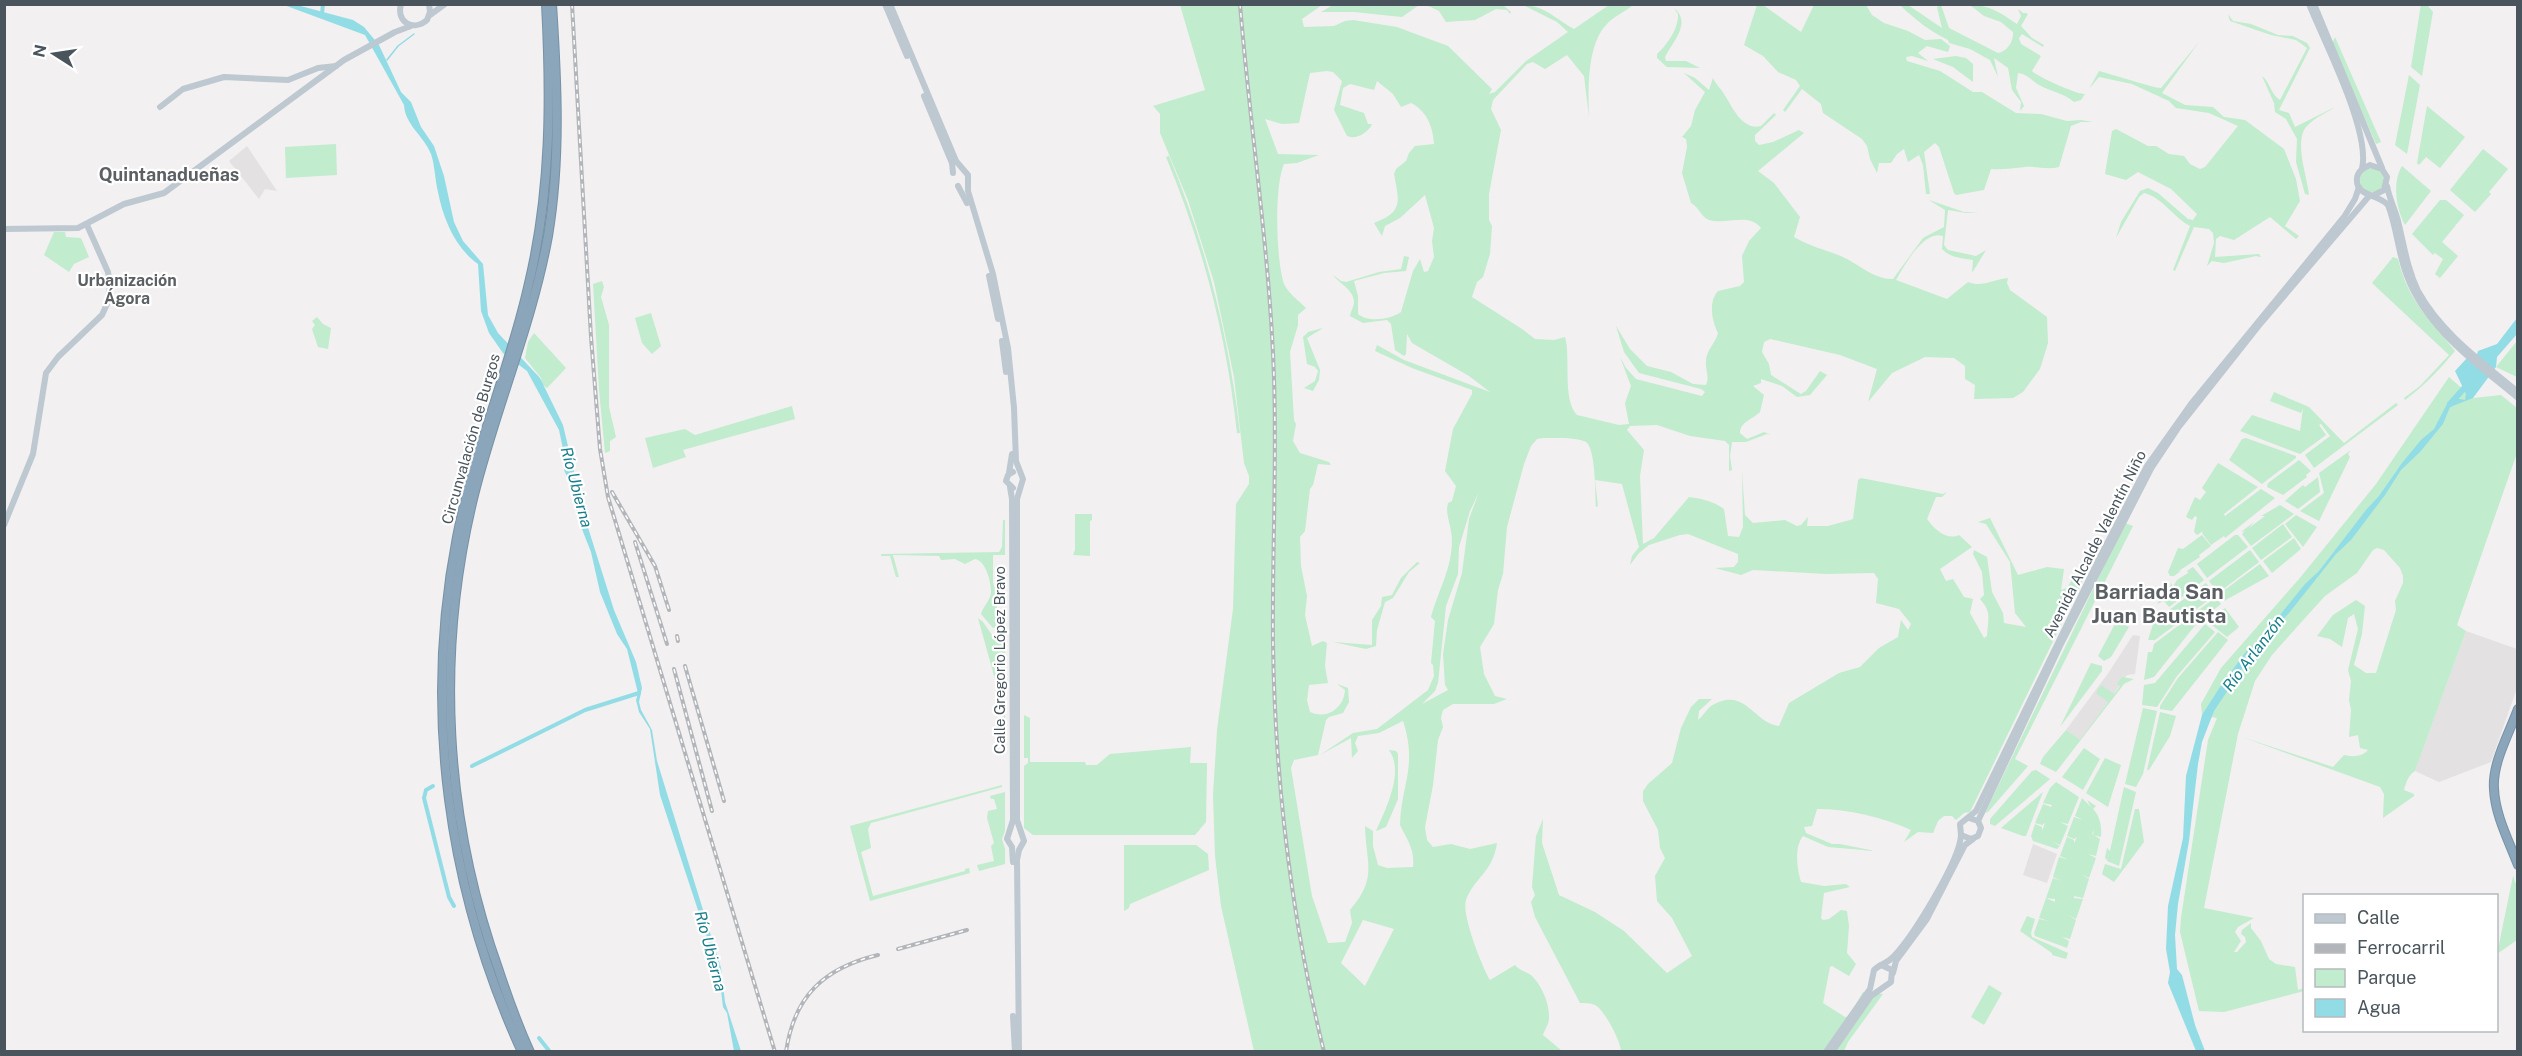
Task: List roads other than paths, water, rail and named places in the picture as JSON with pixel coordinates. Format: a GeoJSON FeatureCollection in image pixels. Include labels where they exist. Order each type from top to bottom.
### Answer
{"type":"FeatureCollection","features":[{"type":"Feature","properties":{"kind":"highway"},"geometry":{"type":"LineString","coordinates":[[544,4],[551,46]]}},
{"type":"Feature","properties":{"kind":"highway","name":"Circunvalación de Burgos"},"geometry":{"type":"LineString","coordinates":[[522,1052],[493,982],[470,907],[452,825],[444,762],[441,684],[446,608],[462,513],[523,322],[536,253],[546,177],[554,4]]}},
{"type":"Feature","properties":{"kind":"highway","name":"Circunvalación de Burgos"},"geometry":{"type":"LineString","coordinates":[[485,446],[462,554],[452,624],[450,686],[453,779],[469,873],[484,932],[530,1052]]}},
{"type":"Feature","properties":{"kind":"highway"},"geometry":{"type":"LineString","coordinates":[[2517,709],[2494,776],[2495,798],[2517,865]]}},
{"type":"Feature","properties":{"kind":"main road"},"geometry":{"type":"LineString","coordinates":[[391,4],[411,26]]}},
{"type":"Feature","properties":{"kind":"main road"},"geometry":{"type":"LineString","coordinates":[[395,32],[401,4]]}},
{"type":"Feature","properties":{"kind":"main road"},"geometry":{"type":"LineString","coordinates":[[429,15],[429,4],[443,4]]}},
{"type":"Feature","properties":{"kind":"main road"},"geometry":{"type":"LineString","coordinates":[[4,229],[66,229],[90,223],[124,204],[160,195],[336,66],[395,32],[423,24],[429,15],[443,4]]}},
{"type":"Feature","properties":{"kind":"main road"},"geometry":{"type":"LineString","coordinates":[[885,4],[952,163],[952,180],[965,196],[980,241],[1000,330],[1011,424],[1012,460],[1006,481],[1010,487],[1019,487],[1023,479],[1016,461],[1012,382],[1002,318],[990,263],[968,191],[968,175],[956,161],[890,4]]}},
{"type":"Feature","properties":{"kind":"main road"},"geometry":{"type":"LineString","coordinates":[[2309,4],[2360,128],[2364,151],[2362,169],[2357,179],[2359,187],[2388,205],[2406,274],[2424,309],[2446,336],[2517,398]]}},
{"type":"Feature","properties":{"kind":"main road"},"geometry":{"type":"LineString","coordinates":[[2314,4],[2387,177],[2386,185],[2381,193],[2372,195]]}},
{"type":"Feature","properties":{"kind":"main road"},"geometry":{"type":"LineString","coordinates":[[160,107],[183,89],[224,76],[288,80],[318,68],[336,66]]}},
{"type":"Feature","properties":{"kind":"main road"},"geometry":{"type":"LineString","coordinates":[[2362,169],[2374,165],[2382,169]]}},
{"type":"Feature","properties":{"kind":"main road"},"geometry":{"type":"LineString","coordinates":[[953,173],[963,170]]}},
{"type":"Feature","properties":{"kind":"main road"},"geometry":{"type":"LineString","coordinates":[[958,186],[967,182]]}},
{"type":"Feature","properties":{"kind":"main road"},"geometry":{"type":"LineString","coordinates":[[2386,185],[2397,218],[2408,267],[2419,292],[2434,315],[2470,355]]}},
{"type":"Feature","properties":{"kind":"main road","name":"Avenida Alcalde Valentín Niño"},"geometry":{"type":"LineString","coordinates":[[1970,818],[1979,804],[2097,561],[2147,466],[2198,396],[2343,217],[2355,199],[2359,187]]}},
{"type":"Feature","properties":{"kind":"main road","name":"Avenida Alcalde Valentín Niño"},"geometry":{"type":"LineString","coordinates":[[1978,821],[2060,646],[2152,467],[2178,428],[2261,323],[2372,195]]}},
{"type":"Feature","properties":{"kind":"main road"},"geometry":{"type":"LineString","coordinates":[[4,525],[33,454],[46,373],[58,357],[104,313],[109,298],[109,276],[90,223]]}},
{"type":"Feature","properties":{"kind":"main road"},"geometry":{"type":"LineString","coordinates":[[2491,373],[2517,392]]}},
{"type":"Feature","properties":{"kind":"main road"},"geometry":{"type":"LineString","coordinates":[[1009,473],[1019,473]]}},
{"type":"Feature","properties":{"kind":"main road","name":"Calle Gregorio López Bravo"},"geometry":{"type":"LineString","coordinates":[[1010,487],[1012,496],[1011,833]]}},
{"type":"Feature","properties":{"kind":"main road","name":"Calle Gregorio López Bravo"},"geometry":{"type":"LineString","coordinates":[[1019,487],[1017,499],[1017,820],[1020,832]]}},
{"type":"Feature","properties":{"kind":"main road"},"geometry":{"type":"LineString","coordinates":[[1826,1052],[1870,989],[1874,970],[1896,954],[1919,923],[1954,858],[1960,842],[1960,824],[1970,818],[1978,821],[1981,830],[1965,845],[1927,919],[1896,961],[1891,982],[1871,996],[1832,1052]]}},
{"type":"Feature","properties":{"kind":"main road"},"geometry":{"type":"LineString","coordinates":[[1020,832],[1024,841],[1017,860],[1017,1052],[1011,847],[1007,841],[1011,833],[1020,832]]}},
{"type":"Feature","properties":{"kind":"main road"},"geometry":{"type":"LineString","coordinates":[[1961,834],[1965,838],[1974,839]]}},
{"type":"Feature","properties":{"kind":"main road"},"geometry":{"type":"LineString","coordinates":[[1011,847],[1020,847]]}},
{"type":"Feature","properties":{"kind":"main road"},"geometry":{"type":"LineString","coordinates":[[1881,965],[1889,967],[1893,973]]}},
{"type":"Feature","properties":{"kind":"main road"},"geometry":{"type":"LineString","coordinates":[[1873,978],[1877,984],[1885,986]]}},
{"type":"Feature","properties":{"kind":"water","name":"Río Ubierna"},"geometry":{"type":"Polygon","coordinates":[[[284,5],[297,5],[353,20],[364,27],[379,45],[401,92],[411,102],[421,127],[434,146],[444,176],[454,222],[463,241],[483,264],[488,315],[498,333],[540,378],[563,425],[585,518],[614,610],[636,662],[642,688],[639,702],[641,710],[652,730],[657,761],[721,968],[725,1002],[741,1051],[734,1051],[727,1013],[723,1007],[719,974],[660,795],[650,729],[639,712],[636,700],[638,693],[627,649],[617,634],[600,592],[591,552],[578,519],[572,487],[564,470],[565,458],[559,430],[527,371],[503,353],[489,333],[481,311],[478,264],[463,250],[451,232],[440,202],[431,154],[411,125],[404,105],[365,35],[284,5]]]}},
{"type":"Feature","properties":{"kind":"water","name":"Río Arlanzón"},"geometry":{"type":"Polygon","coordinates":[[[2517,318],[2517,334],[2497,357],[2496,367],[2473,398],[2450,407],[2443,424],[2420,452],[2401,470],[2351,540],[2336,554],[2289,613],[2252,654],[2214,711],[2202,742],[2198,764],[2175,935],[2177,969],[2182,975],[2195,1025],[2205,1051],[2196,1051],[2168,983],[2170,972],[2166,949],[2168,906],[2183,838],[2186,776],[2202,715],[2248,649],[2259,641],[2305,584],[2319,571],[2379,496],[2402,463],[2421,440],[2434,429],[2447,404],[2455,398],[2465,400],[2466,394],[2455,371],[2467,358],[2475,361],[2478,351],[2497,344],[2517,318]]]}},
{"type":"Feature","properties":{"kind":"waterway"},"geometry":{"type":"LineString","coordinates":[[322,14],[323,4]]}},
{"type":"Feature","properties":{"kind":"waterway"},"geometry":{"type":"LineString","coordinates":[[387,60],[398,46],[414,34]]}},
{"type":"Feature","properties":{"kind":"waterway","name":"Río Arlanzón"},"geometry":{"type":"LineString","coordinates":[[2450,404],[2467,385]]}},
{"type":"Feature","properties":{"kind":"waterway"},"geometry":{"type":"LineString","coordinates":[[472,766],[585,710],[639,693]]}},
{"type":"Feature","properties":{"kind":"waterway"},"geometry":{"type":"LineString","coordinates":[[433,786],[426,790],[424,798],[449,897],[454,906]]}},
{"type":"Feature","properties":{"kind":"waterway"},"geometry":{"type":"LineString","coordinates":[[539,1038],[550,1052]]}},
{"type":"Feature","properties":{"kind":"railway"},"geometry":{"type":"LineString","coordinates":[[572,4],[591,337],[600,449],[608,497],[775,1052]]}},
{"type":"Feature","properties":{"kind":"railway"},"geometry":{"type":"LineString","coordinates":[[1240,4],[1272,331],[1275,445],[1274,695],[1281,797],[1302,951],[1324,1052]]}},
{"type":"Feature","properties":{"kind":"railway"},"geometry":{"type":"LineString","coordinates":[[612,492],[655,566],[669,610]]}},
{"type":"Feature","properties":{"kind":"railway"},"geometry":{"type":"LineString","coordinates":[[635,542],[667,644]]}},
{"type":"Feature","properties":{"kind":"railway"},"geometry":{"type":"LineString","coordinates":[[677,636],[678,641]]}},
{"type":"Feature","properties":{"kind":"railway"},"geometry":{"type":"LineString","coordinates":[[685,666],[724,801]]}},
{"type":"Feature","properties":{"kind":"railway"},"geometry":{"type":"LineString","coordinates":[[674,669],[712,811]]}},
{"type":"Feature","properties":{"kind":"railway"},"geometry":{"type":"LineString","coordinates":[[898,949],[967,930]]}},
{"type":"Feature","properties":{"kind":"railway"},"geometry":{"type":"LineString","coordinates":[[786,1052],[796,1015],[804,1000],[815,987],[842,968],[878,955]]}},
{"type":"Feature","properties":{"kind":"district","name":"Quintanadueñas"},"geometry":{"type":"Point","coordinates":[169,175]}},
{"type":"Feature","properties":{"kind":"district","name":"Urbanización Ágora"},"geometry":{"type":"Point","coordinates":[127,289]}},
{"type":"Feature","properties":{"kind":"district","name":"Barriada San Juan Bautista"},"geometry":{"type":"Point","coordinates":[2159,604]}}]}
